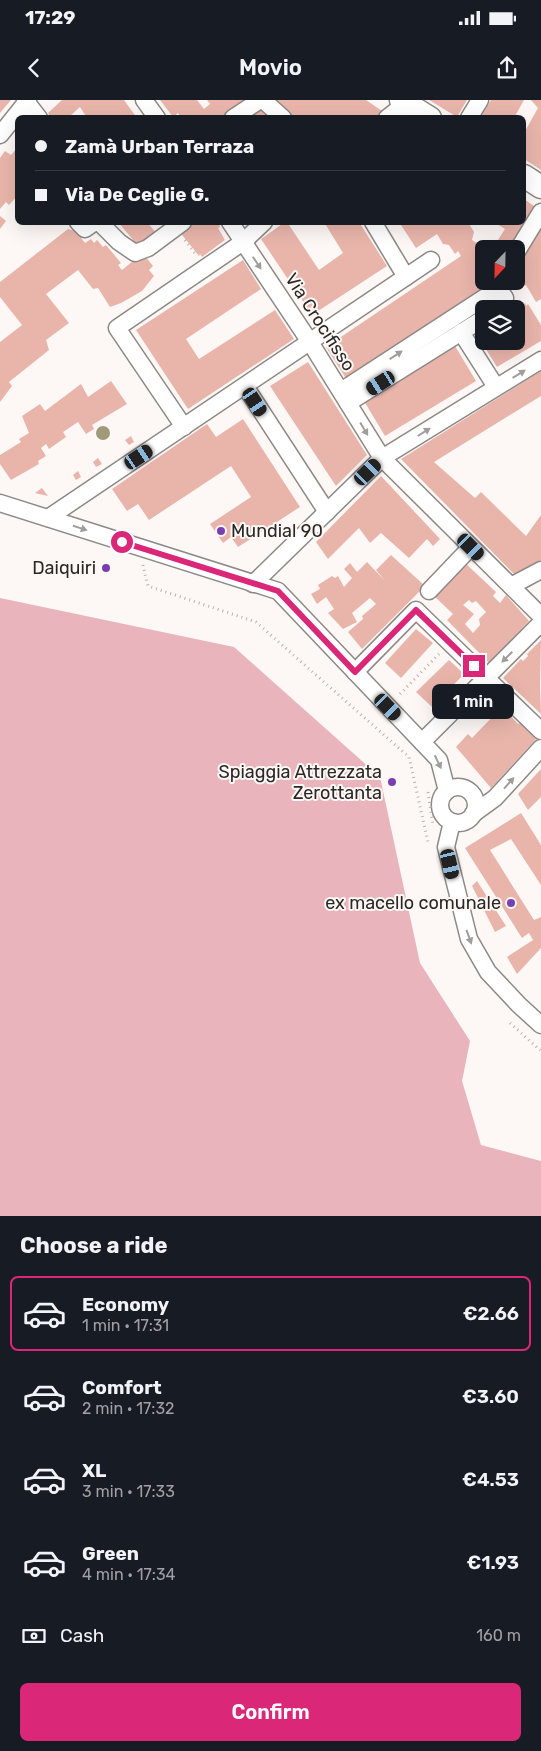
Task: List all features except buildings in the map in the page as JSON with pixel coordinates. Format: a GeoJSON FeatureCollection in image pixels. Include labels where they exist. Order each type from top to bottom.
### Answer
{"type":"FeatureCollection","features":[{"type":"Feature","properties":{"kind":"main road"},"geometry":{"type":"LineString","coordinates":[[404,101],[425,115]]}},
{"type":"Feature","properties":{"kind":"main road"},"geometry":{"type":"LineString","coordinates":[[526,177],[541,187]]}},
{"type":"Feature","properties":{"kind":"street"},"geometry":{"type":"LineString","coordinates":[[144,100],[155,115]]}},
{"type":"Feature","properties":{"kind":"street"},"geometry":{"type":"LineString","coordinates":[[238,115],[261,100],[279,115]]}},
{"type":"Feature","properties":{"kind":"street"},"geometry":{"type":"LineString","coordinates":[[471,115],[480,100]]}},
{"type":"Feature","properties":{"kind":"street"},"geometry":{"type":"LineString","coordinates":[[0,134],[26,101],[37,115]]}},
{"type":"Feature","properties":{"kind":"street"},"geometry":{"type":"LineString","coordinates":[[390,115],[404,101]]}},
{"type":"Feature","properties":{"kind":"street"},"geometry":{"type":"LineString","coordinates":[[524,240],[541,212]]}},
{"type":"Feature","properties":{"kind":"street"},"geometry":{"type":"LineString","coordinates":[[81,225],[85,229],[91,225]]}},
{"type":"Feature","properties":{"kind":"street"},"geometry":{"type":"LineString","coordinates":[[102,225],[119,242],[135,254],[148,248],[179,225]]}},
{"type":"Feature","properties":{"kind":"street","name":"Via Crocifisso"},"geometry":{"type":"LineString","coordinates":[[232,225],[310,342],[382,458],[541,616]]}},
{"type":"Feature","properties":{"kind":"street"},"geometry":{"type":"LineString","coordinates":[[184,427],[117,328],[243,242],[261,225]]}},
{"type":"Feature","properties":{"kind":"street"},"geometry":{"type":"LineString","coordinates":[[375,225],[406,277]]}},
{"type":"Feature","properties":{"kind":"street"},"geometry":{"type":"LineString","coordinates":[[48,518],[431,260]]}},
{"type":"Feature","properties":{"kind":"street"},"geometry":{"type":"LineString","coordinates":[[345,397],[491,290]]}},
{"type":"Feature","properties":{"kind":"street"},"geometry":{"type":"LineString","coordinates":[[345,397],[475,323]]}},
{"type":"Feature","properties":{"kind":"street"},"geometry":{"type":"LineString","coordinates":[[461,332],[496,387]]}},
{"type":"Feature","properties":{"kind":"street"},"geometry":{"type":"LineString","coordinates":[[253,584],[382,458],[541,360]]}},
{"type":"Feature","properties":{"kind":"street"},"geometry":{"type":"LineString","coordinates":[[245,386],[327,512]]}},
{"type":"Feature","properties":{"kind":"street"},"geometry":{"type":"LineString","coordinates":[[0,502],[278,591],[439,760],[447,791]]}},
{"type":"Feature","properties":{"kind":"street"},"geometry":{"type":"LineString","coordinates":[[429,591],[471,547]]}},
{"type":"Feature","properties":{"kind":"street"},"geometry":{"type":"LineString","coordinates":[[511,586],[541,570]]}},
{"type":"Feature","properties":{"kind":"street"},"geometry":{"type":"LineString","coordinates":[[355,672],[416,610],[541,731]]}},
{"type":"Feature","properties":{"kind":"street"},"geometry":{"type":"LineString","coordinates":[[422,742],[541,622]]}},
{"type":"Feature","properties":{"kind":"street"},"geometry":{"type":"LineString","coordinates":[[473,814],[475,802],[469,791],[458,787],[447,791],[440,800],[443,816],[452,822],[463,822],[496,798],[541,748]]}},
{"type":"Feature","properties":{"kind":"street"},"geometry":{"type":"LineString","coordinates":[[452,822],[446,847],[469,939],[488,972],[541,1025]]}},
{"type":"Feature","properties":{"kind":"path"},"geometry":{"type":"LineString","coordinates":[[179,225],[205,267]]}},
{"type":"Feature","properties":{"kind":"path"},"geometry":{"type":"LineString","coordinates":[[134,562],[143,565],[148,586],[256,622],[410,758],[429,844]]}},
{"type":"Feature","properties":{"kind":"path"},"geometry":{"type":"LineString","coordinates":[[388,707],[450,643]]}},
{"type":"Feature","properties":{"kind":"path"},"geometry":{"type":"LineString","coordinates":[[427,788],[434,833]]}},
{"type":"Feature","properties":{"kind":"path"},"geometry":{"type":"LineString","coordinates":[[505,1016],[541,1051]]}},
{"type":"Feature","properties":{"kind":"shaded area"},"geometry":{"type":"Polygon","coordinates":[[[0,598],[234,647],[380,777],[420,963],[470,1041],[462,1081],[481,1145],[541,1161],[541,1216],[0,1216],[0,598]]]}},
{"type":"Feature","properties":{"kind":"place","name":"Mundial 90"},"geometry":{"type":"Point","coordinates":[221,531]}},
{"type":"Feature","properties":{"kind":"place","name":"Daiquiri"},"geometry":{"type":"Point","coordinates":[106,568]}},
{"type":"Feature","properties":{"kind":"place","name":"Spiaggia Attrezzata Zerottanta"},"geometry":{"type":"Point","coordinates":[392,782]}},
{"type":"Feature","properties":{"kind":"place","name":"ex macello comunale"},"geometry":{"type":"Point","coordinates":[511,903]}},
{"type":"Feature","properties":{"kind":"route"},"geometry":{"type":"LineString","coordinates":[[122,542],[278,591],[355,672],[416,610],[474,666]]}}]}
